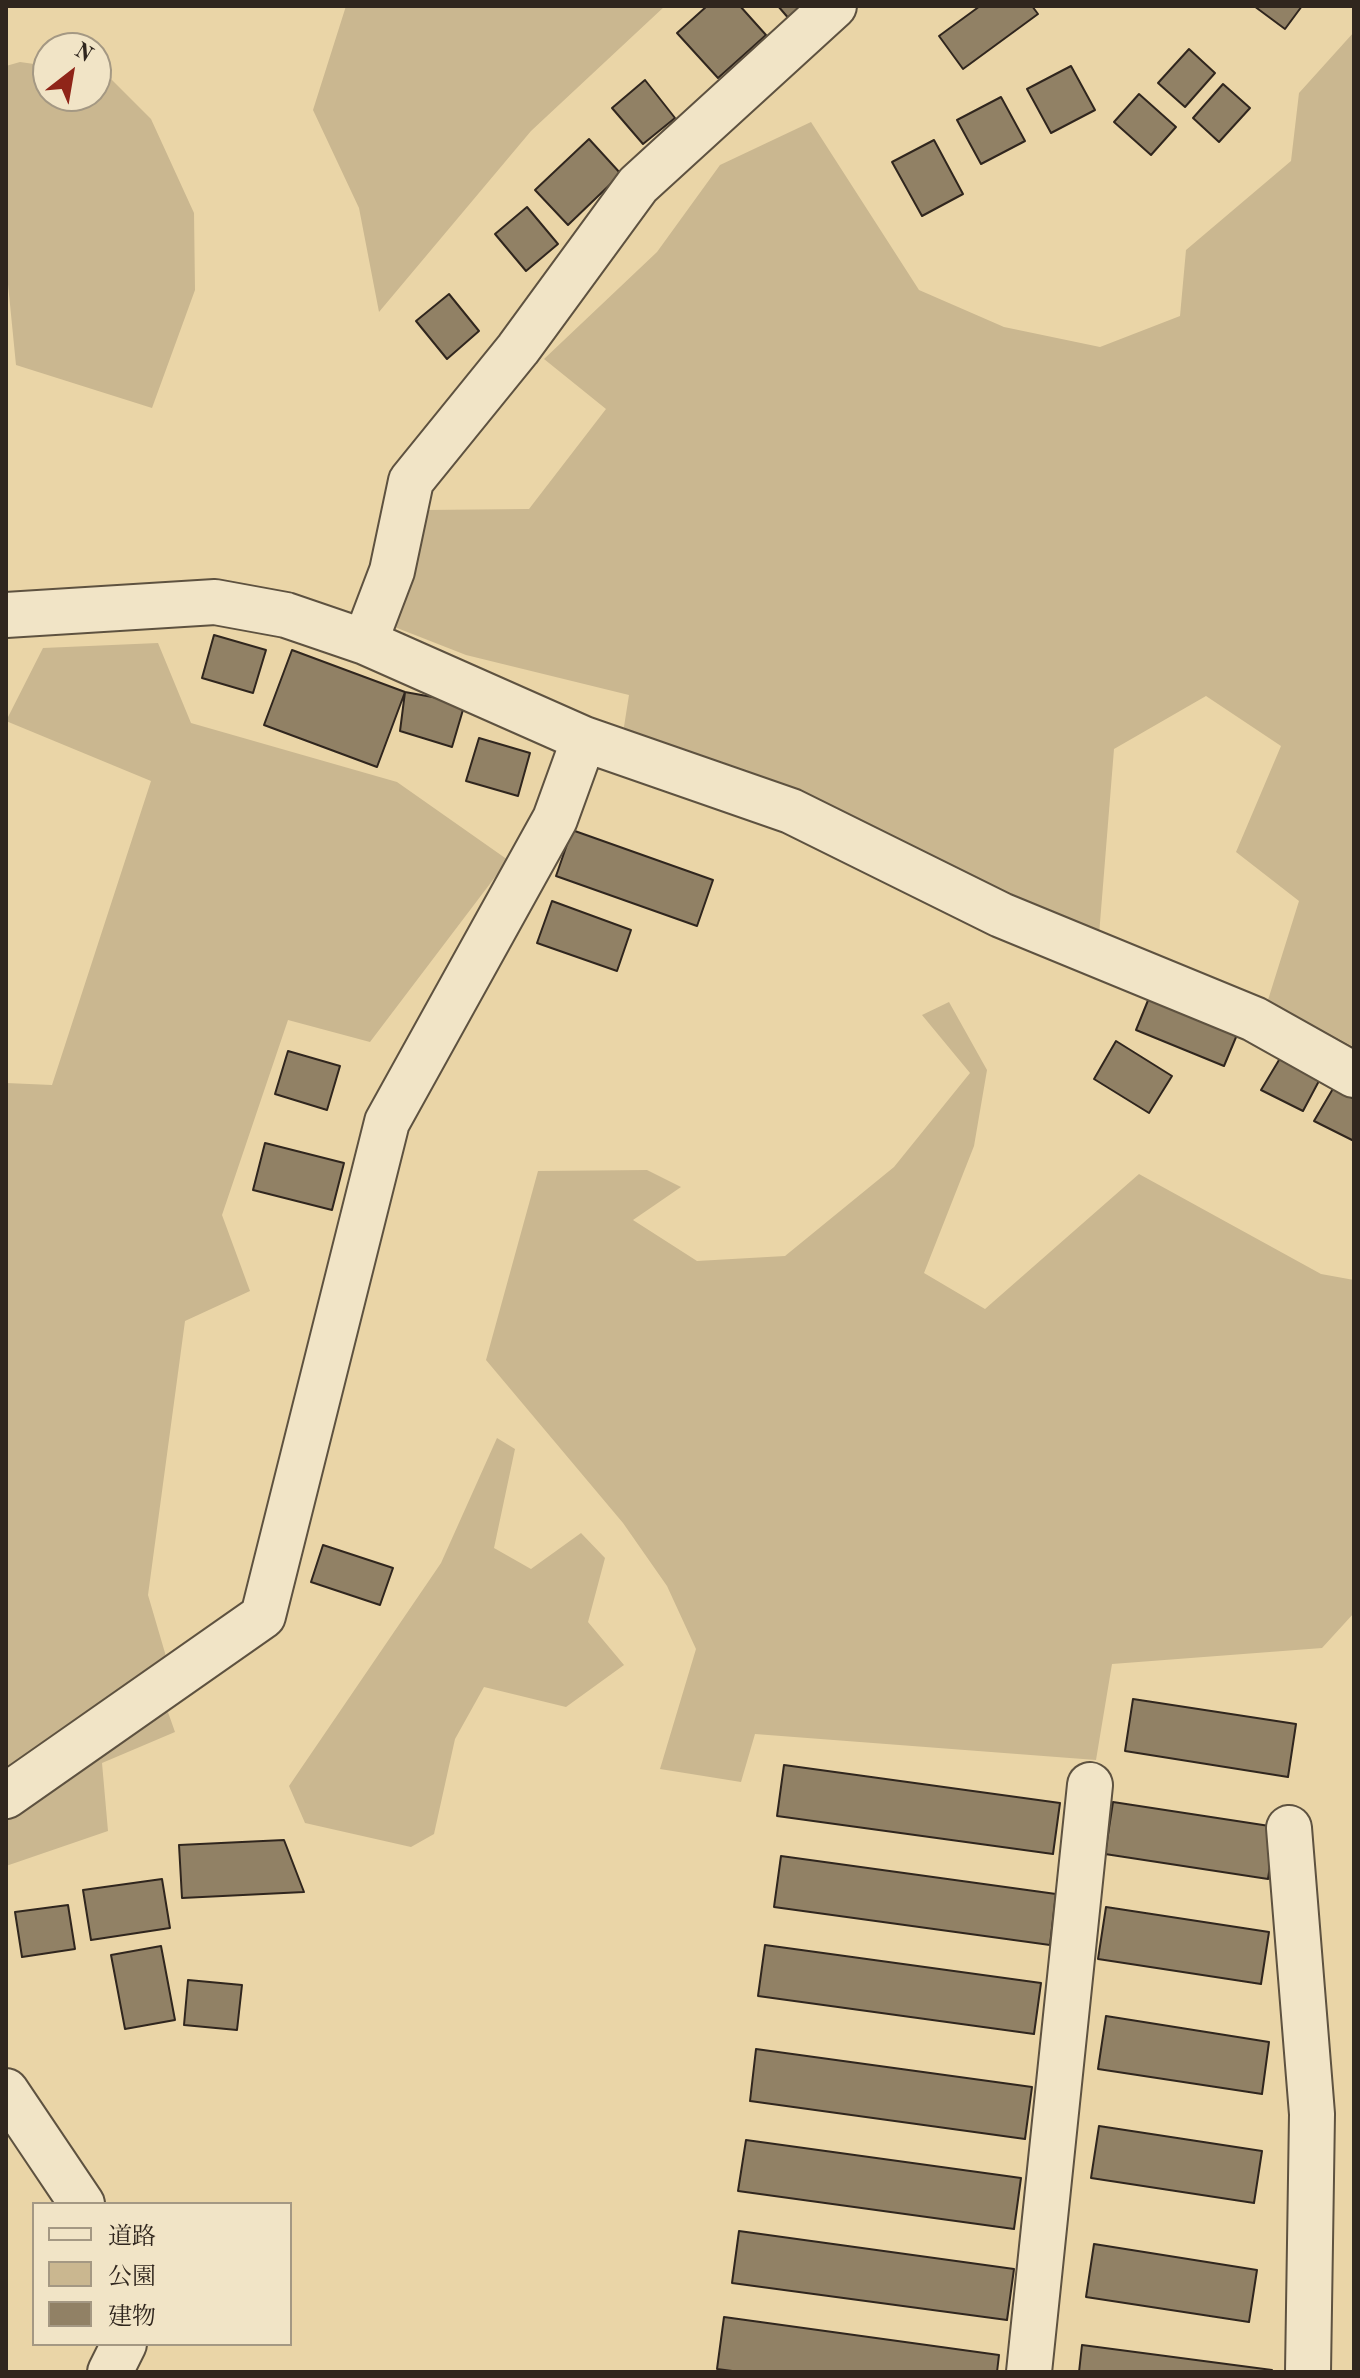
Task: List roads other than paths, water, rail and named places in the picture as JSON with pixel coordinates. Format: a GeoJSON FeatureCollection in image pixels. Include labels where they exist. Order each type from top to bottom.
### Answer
{"type":"FeatureCollection","features":[{"type":"Feature","properties":{"kind":"street"},"geometry":{"type":"LineString","coordinates":[[365,642],[392,571],[411,481],[518,349],[638,185],[834,6]]}},
{"type":"Feature","properties":{"kind":"street"},"geometry":{"type":"LineString","coordinates":[[6,615],[215,602],[286,615],[365,642],[584,739],[791,811],[1001,915],[1254,1019],[1354,1075]]}},
{"type":"Feature","properties":{"kind":"street"},"geometry":{"type":"LineString","coordinates":[[6,1796],[263,1616],[387,1122],[555,819],[584,739]]}},
{"type":"Feature","properties":{"kind":"street"},"geometry":{"type":"LineString","coordinates":[[1029,2372],[1090,1785]]}},
{"type":"Feature","properties":{"kind":"street"},"geometry":{"type":"LineString","coordinates":[[1289,1828],[1312,2114],[1308,2372]]}},
{"type":"Feature","properties":{"kind":"street"},"geometry":{"type":"LineString","coordinates":[[6,2091],[81,2202]]}},
{"type":"Feature","properties":{"kind":"street"},"geometry":{"type":"LineString","coordinates":[[110,2372],[123,2346]]}}]}
